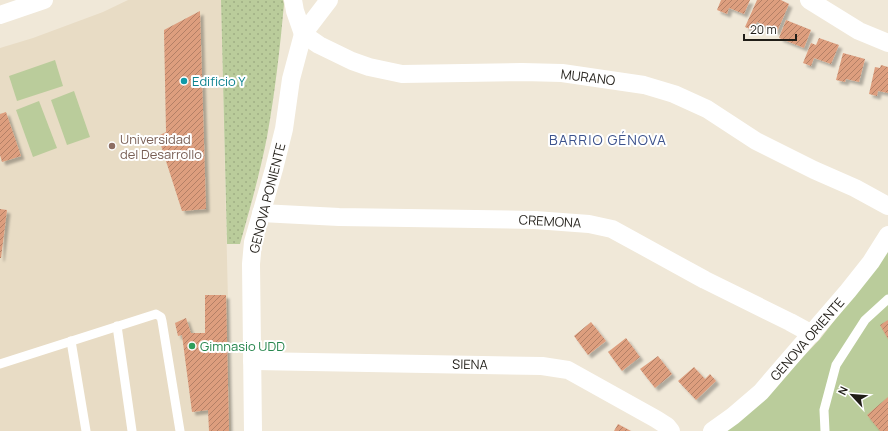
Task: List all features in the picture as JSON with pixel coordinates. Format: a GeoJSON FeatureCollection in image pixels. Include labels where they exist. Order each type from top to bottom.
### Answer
{"type":"FeatureCollection","features":[{"type":"Feature","properties":{"kind":"street"},"geometry":{"type":"LineString","coordinates":[[0,15],[44,0]]}},
{"type":"Feature","properties":{"kind":"street"},"geometry":{"type":"LineString","coordinates":[[293,0],[303,34]]}},
{"type":"Feature","properties":{"kind":"street"},"geometry":{"type":"LineString","coordinates":[[808,0],[859,31],[888,43]]}},
{"type":"Feature","properties":{"kind":"street","name":"GENOVA PONIENTE"},"geometry":{"type":"LineString","coordinates":[[253,431],[251,264],[253,242],[284,129],[291,79],[303,34],[327,1]]}},
{"type":"Feature","properties":{"kind":"street","name":"MURANO"},"geometry":{"type":"LineString","coordinates":[[303,34],[324,48],[352,61],[402,74],[522,72],[562,73],[644,85],[674,94],[707,109],[756,141],[796,162],[855,188],[888,206]]}},
{"type":"Feature","properties":{"kind":"street","name":"CREMONA"},"geometry":{"type":"LineString","coordinates":[[261,213],[339,217],[535,220],[588,224],[612,229],[705,280],[812,334]]}},
{"type":"Feature","properties":{"kind":"street","name":"GENOVA ORIENTE"},"geometry":{"type":"LineString","coordinates":[[712,431],[733,416],[761,392],[812,334],[871,262],[888,235]]}},
{"type":"Feature","properties":{"kind":"street","name":"SIENA"},"geometry":{"type":"LineString","coordinates":[[252,361],[542,366],[557,368],[568,370],[588,380],[656,419],[667,426],[671,431]]}},
{"type":"Feature","properties":{"kind":"lane"},"geometry":{"type":"LineString","coordinates":[[825,431],[824,410],[836,365],[865,320],[888,299]]}},
{"type":"Feature","properties":{"kind":"lane"},"geometry":{"type":"LineString","coordinates":[[0,364],[156,314],[161,317],[180,431]]}},
{"type":"Feature","properties":{"kind":"lane"},"geometry":{"type":"LineString","coordinates":[[117,326],[132,431]]}},
{"type":"Feature","properties":{"kind":"lane"},"geometry":{"type":"LineString","coordinates":[[71,341],[86,431]]}},
{"type":"Feature","properties":{"kind":"shaded area","name":"Universidad del Desarrollo"},"geometry":{"type":"Polygon","coordinates":[[[128,0],[221,0],[231,431],[0,431],[0,48],[33,38],[103,12],[128,0]]]}},
{"type":"Feature","properties":{"kind":"green space"},"geometry":{"type":"Polygon","coordinates":[[[221,0],[283,0],[284,4],[277,70],[267,137],[240,244],[227,244],[221,0]]]}},
{"type":"Feature","properties":{"kind":"green space"},"geometry":{"type":"Polygon","coordinates":[[[55,60],[63,86],[17,101],[9,76],[55,60]]]}},
{"type":"Feature","properties":{"kind":"green space"},"geometry":{"type":"Polygon","coordinates":[[[74,91],[90,137],[67,145],[51,100],[74,91]]]}},
{"type":"Feature","properties":{"kind":"green space"},"geometry":{"type":"Polygon","coordinates":[[[39,101],[57,148],[33,157],[16,110],[39,101]]]}},
{"type":"Feature","properties":{"kind":"green space"},"geometry":{"type":"Polygon","coordinates":[[[888,248],[888,431],[724,431],[762,400],[820,339],[881,261],[888,248]]]}},
{"type":"Feature","properties":{"kind":"building"},"geometry":{"type":"Polygon","coordinates":[[[721,0],[750,0],[744,14],[729,8],[727,14],[717,10],[721,0]]]}},
{"type":"Feature","properties":{"kind":"building"},"geometry":{"type":"Polygon","coordinates":[[[757,0],[781,0],[789,4],[777,32],[757,22],[753,30],[745,27],[757,0]]]}},
{"type":"Feature","properties":{"kind":"building","name":"Edificio Y"},"geometry":{"type":"Polygon","coordinates":[[[200,11],[206,209],[182,211],[158,136],[166,132],[164,30],[200,11]]]}},
{"type":"Feature","properties":{"kind":"building"},"geometry":{"type":"Polygon","coordinates":[[[786,20],[811,30],[804,48],[779,38],[786,20]]]}},
{"type":"Feature","properties":{"kind":"building"},"geometry":{"type":"Polygon","coordinates":[[[819,38],[839,45],[831,64],[814,58],[811,66],[803,63],[811,43],[816,45],[819,38]]]}},
{"type":"Feature","properties":{"kind":"building"},"geometry":{"type":"Polygon","coordinates":[[[843,53],[865,59],[859,82],[846,79],[845,82],[836,80],[843,53]]]}},
{"type":"Feature","properties":{"kind":"building"},"geometry":{"type":"Polygon","coordinates":[[[881,65],[888,67],[888,93],[878,91],[877,96],[869,94],[875,67],[880,68],[881,65]]]}},
{"type":"Feature","properties":{"kind":"building"},"geometry":{"type":"Polygon","coordinates":[[[6,112],[21,156],[2,162],[0,155],[0,114],[6,112]]]}},
{"type":"Feature","properties":{"kind":"building"},"geometry":{"type":"Polygon","coordinates":[[[0,209],[7,210],[1,258],[0,258],[0,209]]]}},
{"type":"Feature","properties":{"kind":"building"},"geometry":{"type":"Polygon","coordinates":[[[205,295],[226,295],[229,431],[209,431],[208,410],[192,412],[182,335],[178,336],[175,323],[186,318],[191,333],[205,333],[205,295]]]}},
{"type":"Feature","properties":{"kind":"building"},"geometry":{"type":"Polygon","coordinates":[[[888,320],[888,339],[880,325],[888,320]]]}},
{"type":"Feature","properties":{"kind":"building"},"geometry":{"type":"Polygon","coordinates":[[[591,322],[606,341],[588,355],[574,336],[591,322]]]}},
{"type":"Feature","properties":{"kind":"building"},"geometry":{"type":"Polygon","coordinates":[[[626,338],[640,357],[622,371],[608,352],[626,338]]]}},
{"type":"Feature","properties":{"kind":"building"},"geometry":{"type":"Polygon","coordinates":[[[658,356],[672,374],[655,388],[640,369],[658,356]]]}},
{"type":"Feature","properties":{"kind":"building"},"geometry":{"type":"Polygon","coordinates":[[[694,367],[705,379],[710,374],[716,381],[696,400],[678,381],[694,367]]]}},
{"type":"Feature","properties":{"kind":"building"},"geometry":{"type":"Polygon","coordinates":[[[888,397],[888,431],[880,431],[867,415],[888,397]]]}},
{"type":"Feature","properties":{"kind":"building"},"geometry":{"type":"Polygon","coordinates":[[[618,424],[631,431],[614,431],[618,424]]]}},
{"type":"Feature","properties":{"kind":"place","name":"Edificio Y"},"geometry":{"type":"Point","coordinates":[184,81]}},
{"type":"Feature","properties":{"kind":"place","name":"Universidad del Desarrollo"},"geometry":{"type":"Point","coordinates":[112,146]}},
{"type":"Feature","properties":{"kind":"place","name":"Gimnasio UDD"},"geometry":{"type":"Point","coordinates":[192,346]}},
{"type":"Feature","properties":{"kind":"district","name":"BARRIO GÉNOVA"},"geometry":{"type":"Point","coordinates":[608,140]}}]}
